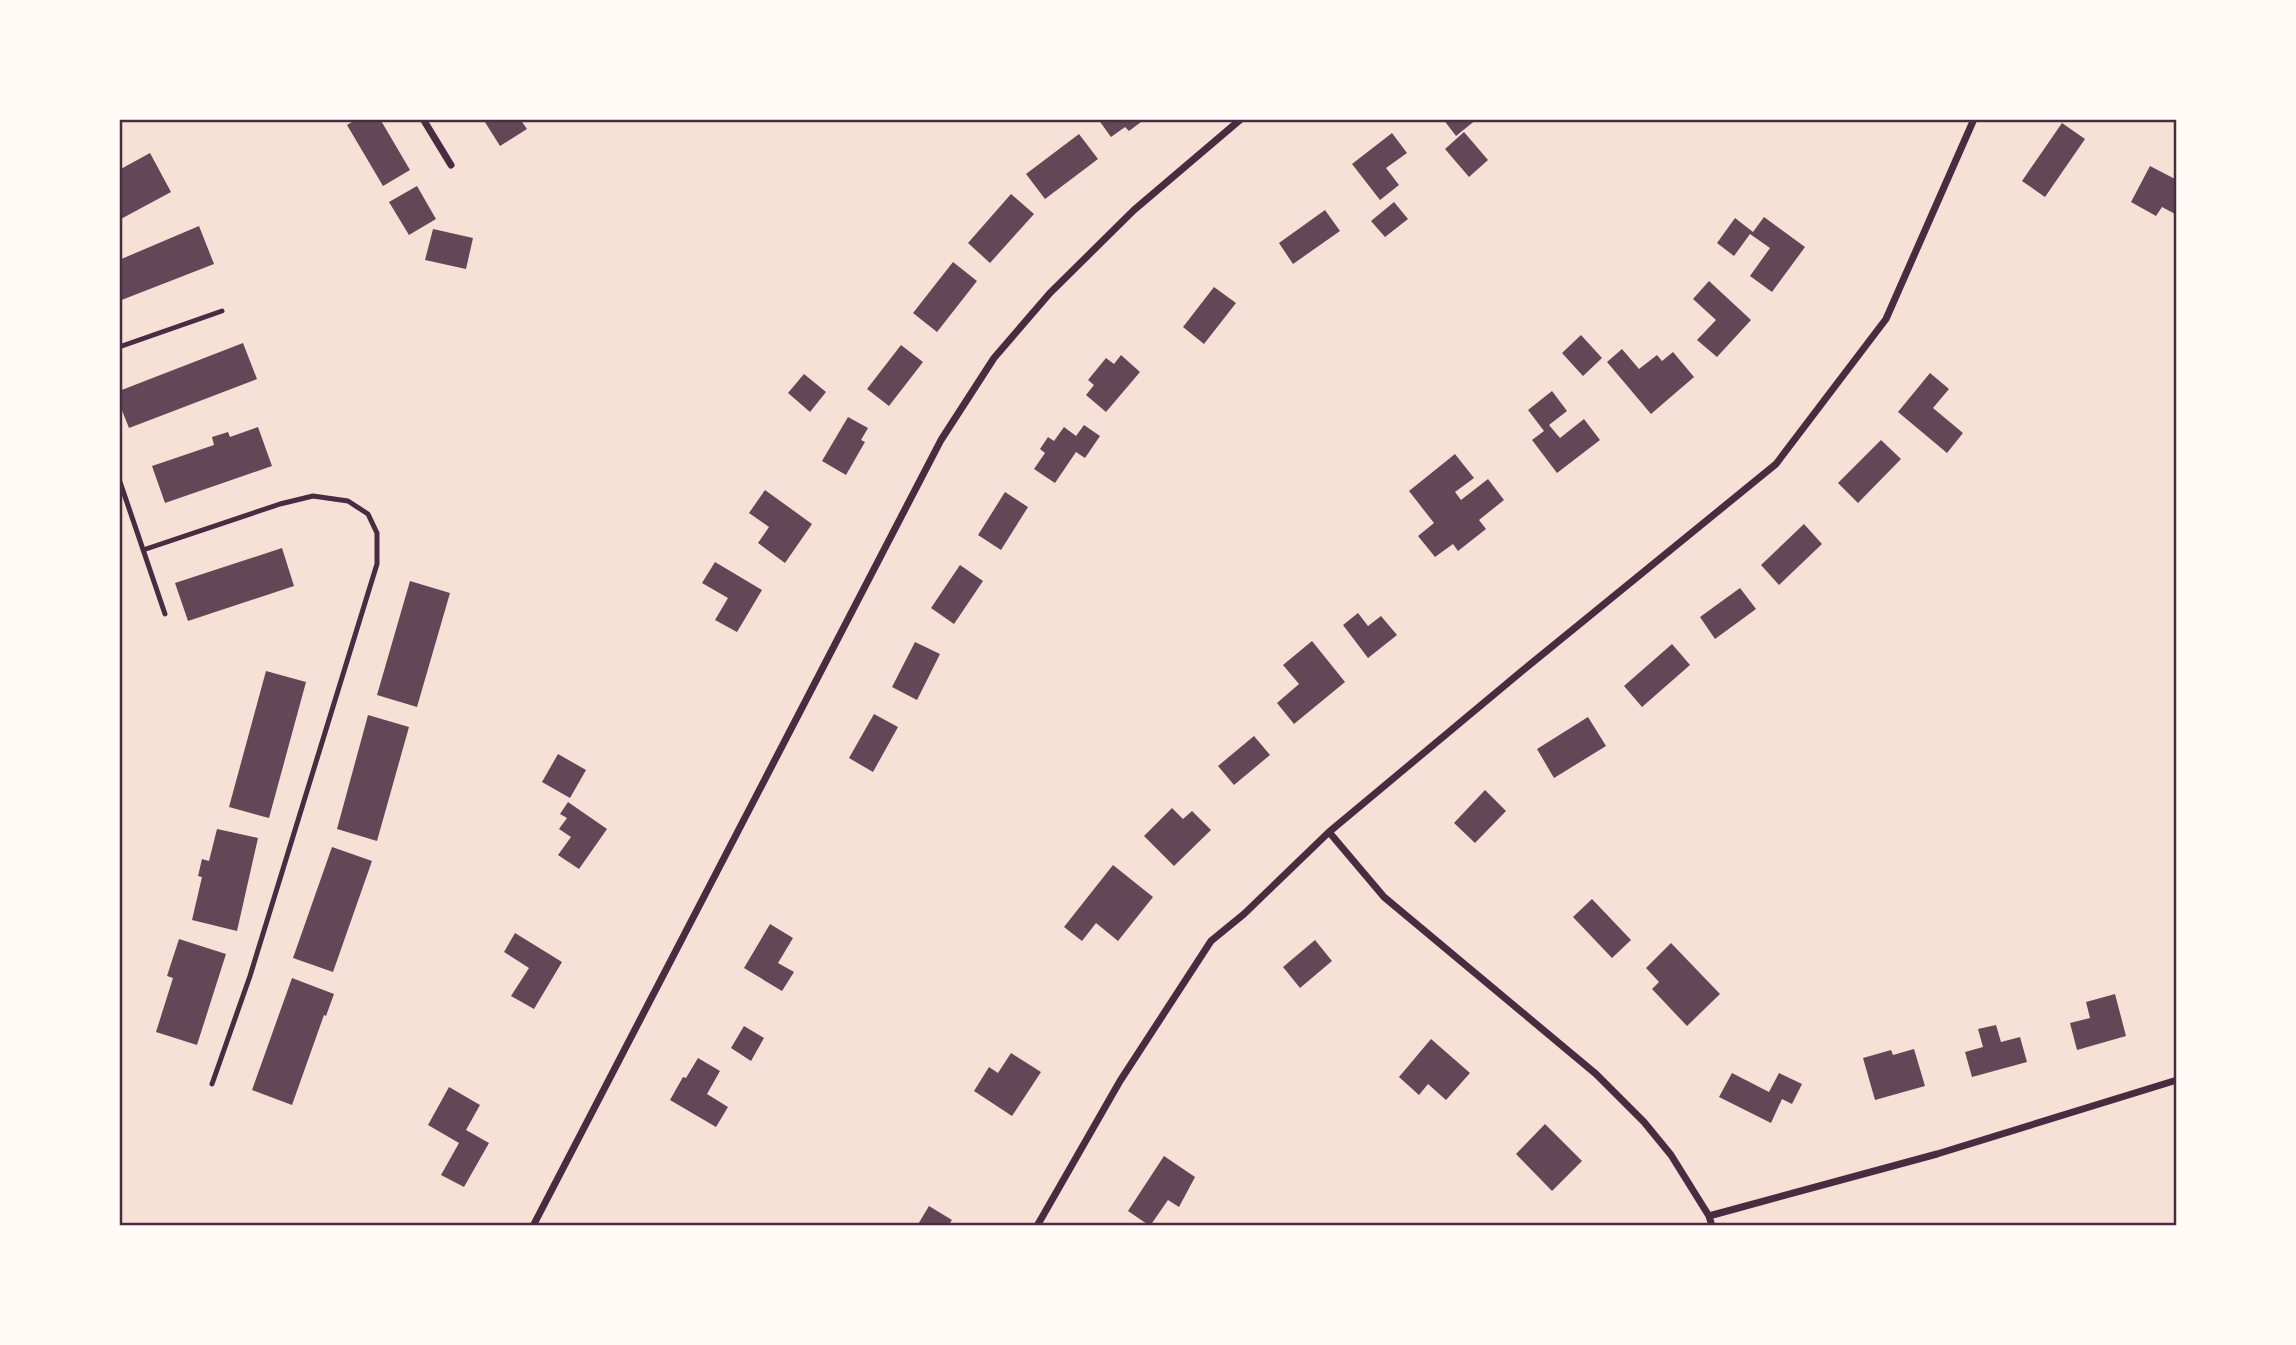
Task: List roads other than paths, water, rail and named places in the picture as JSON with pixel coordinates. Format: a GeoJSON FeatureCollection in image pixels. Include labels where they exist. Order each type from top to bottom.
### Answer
{"type":"FeatureCollection","features":[{"type":"Feature","properties":{"kind":"street"},"geometry":{"type":"LineString","coordinates":[[423,119],[451,165]]}},
{"type":"Feature","properties":{"kind":"street"},"geometry":{"type":"LineString","coordinates":[[533,1226],[941,440],[994,358],[1050,293],[1134,210],[1241,119]]}},
{"type":"Feature","properties":{"kind":"street"},"geometry":{"type":"LineString","coordinates":[[1037,1226],[1120,1081],[1211,941],[1244,914],[1329,832],[1776,464],[1886,319],[1974,119]]}},
{"type":"Feature","properties":{"kind":"street"},"geometry":{"type":"LineString","coordinates":[[1329,832],[1384,897],[1586,1065],[1644,1122],[1671,1156],[1713,1226]]}},
{"type":"Feature","properties":{"kind":"street"},"geometry":{"type":"LineString","coordinates":[[1709,1216],[1937,1154],[2177,1080]]}},
{"type":"Feature","properties":{"kind":"lane"},"geometry":{"type":"LineString","coordinates":[[119,347],[222,311]]}},
{"type":"Feature","properties":{"kind":"lane"},"geometry":{"type":"LineString","coordinates":[[119,479],[165,614]]}},
{"type":"Feature","properties":{"kind":"lane"},"geometry":{"type":"LineString","coordinates":[[143,550],[280,503],[313,496],[348,500],[368,514],[377,533],[377,564],[250,976],[212,1084]]}}]}
